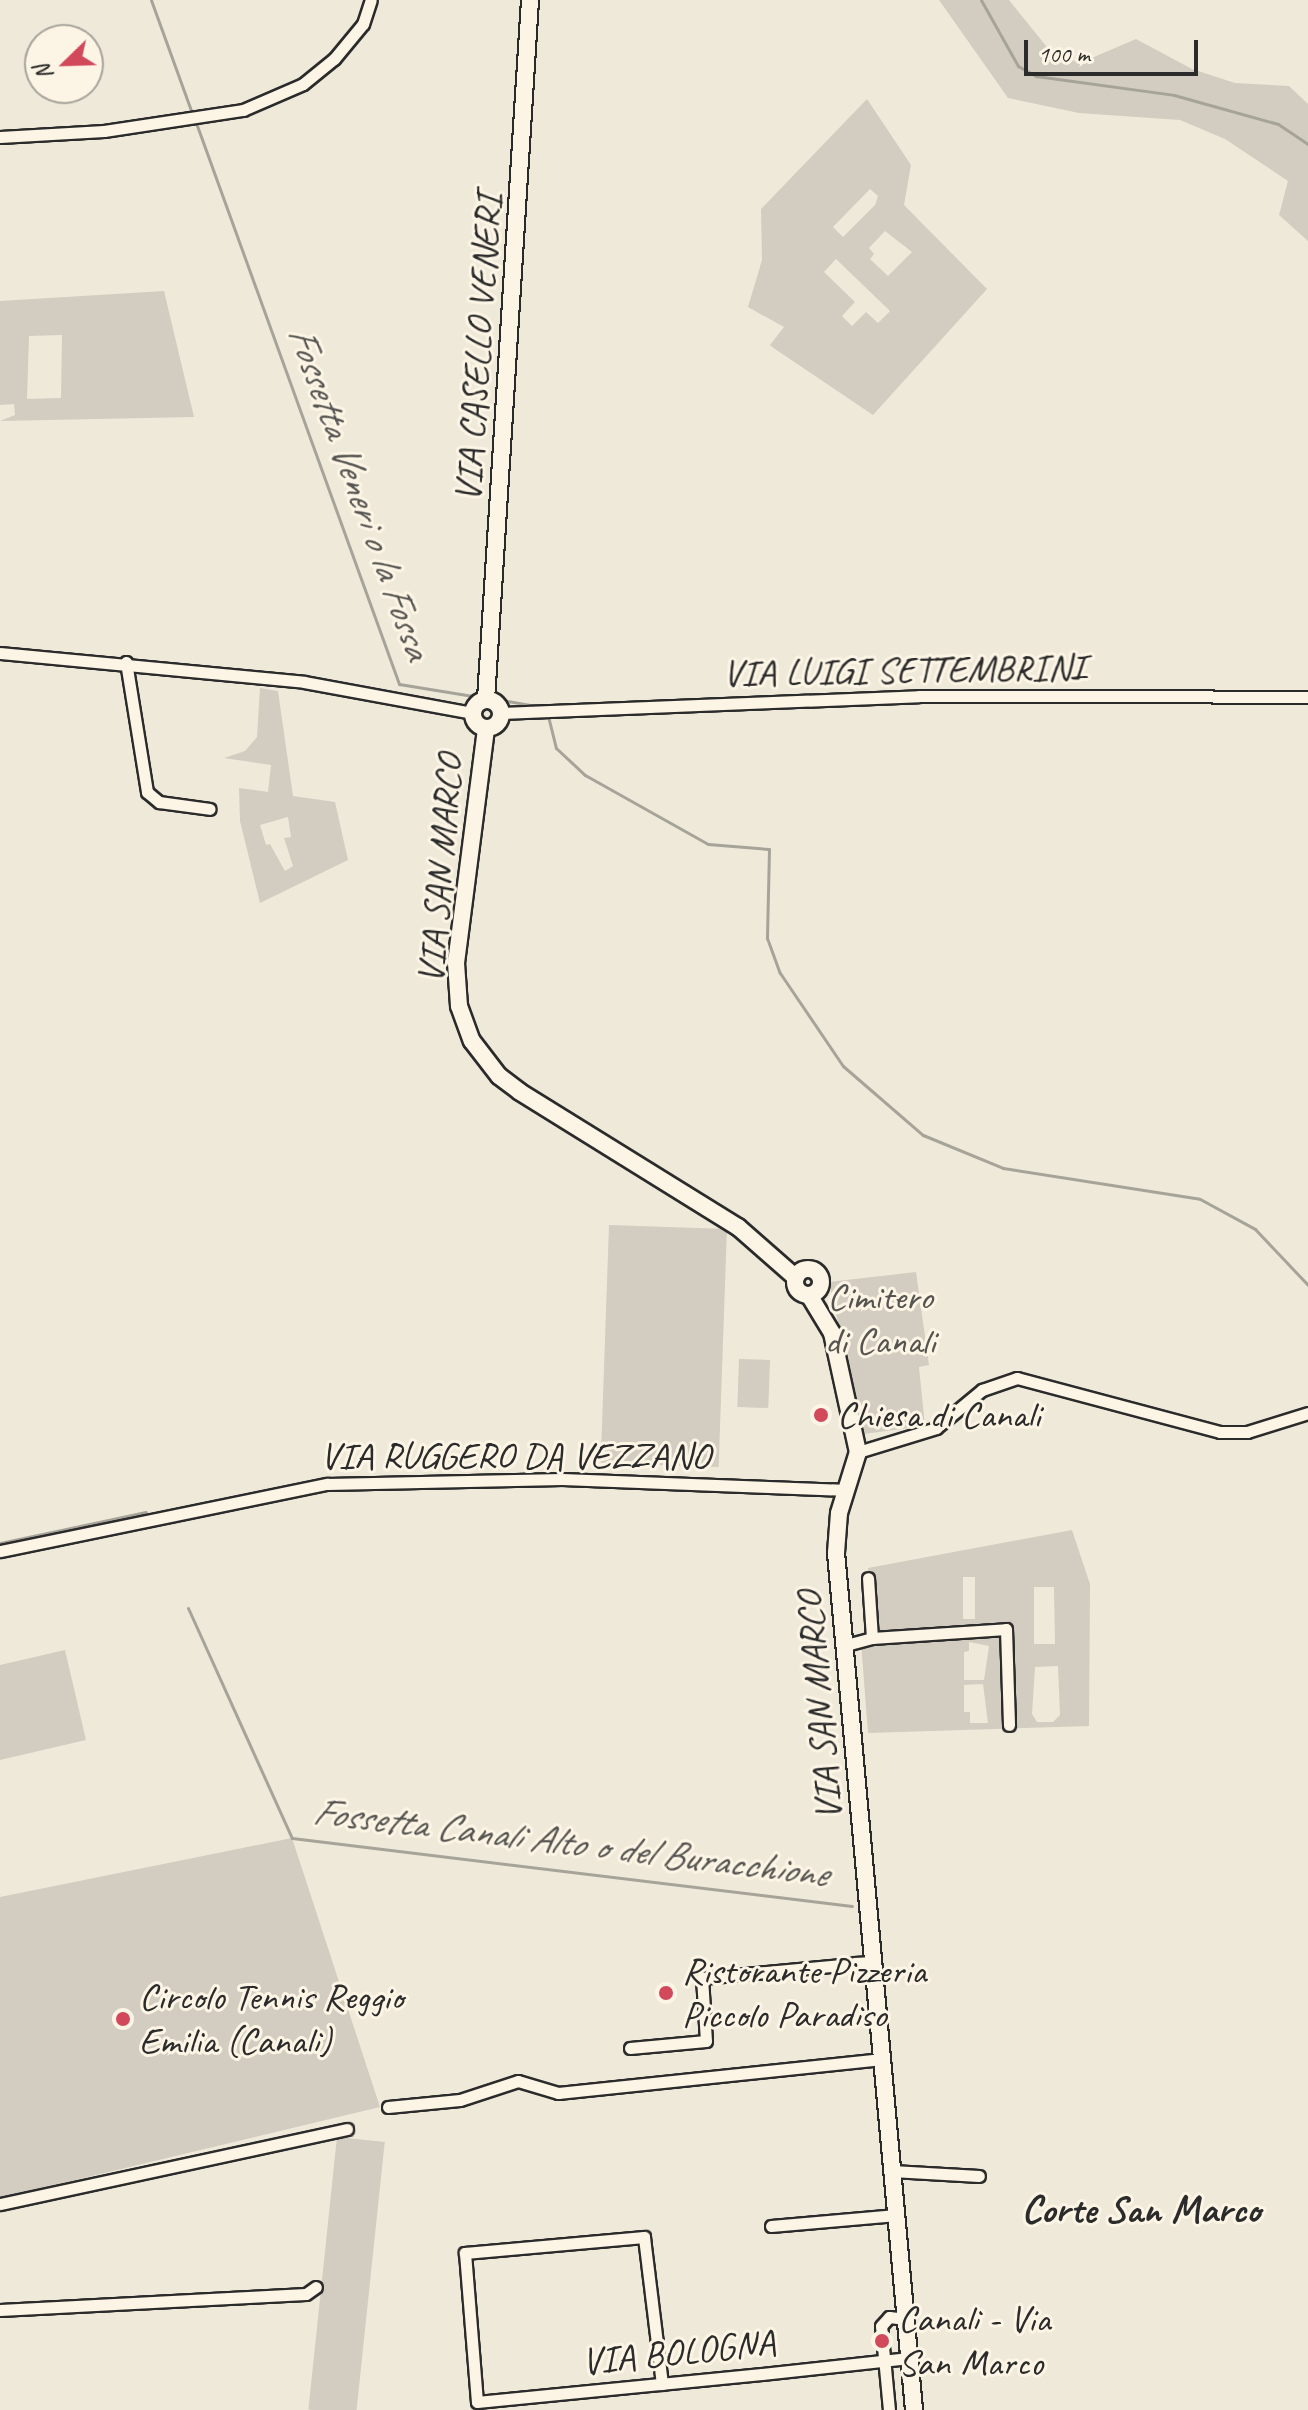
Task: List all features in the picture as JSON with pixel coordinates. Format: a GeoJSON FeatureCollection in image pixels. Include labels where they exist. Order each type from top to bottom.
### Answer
{"type":"FeatureCollection","features":[{"type":"Feature","properties":{"kind":"street"},"geometry":{"type":"LineString","coordinates":[[0,137],[104,131],[243,110],[303,84],[334,59],[363,24],[371,0]]}},
{"type":"Feature","properties":{"kind":"street","name":"VIA CASELLO VENERI"},"geometry":{"type":"LineString","coordinates":[[486,697],[516,295],[530,0]]}},
{"type":"Feature","properties":{"kind":"street"},"geometry":{"type":"LineString","coordinates":[[0,653],[126,662],[395,695],[473,713]]}},
{"type":"Feature","properties":{"kind":"street"},"geometry":{"type":"LineString","coordinates":[[126,662],[147,792],[159,802],[210,809]]}},
{"type":"Feature","properties":{"kind":"street","name":"VIA LUIGI SETTEMBRINI"},"geometry":{"type":"LineString","coordinates":[[501,713],[919,696],[1308,697]]}},
{"type":"Feature","properties":{"kind":"street"},"geometry":{"type":"LineString","coordinates":[[486,697],[501,713],[497,725],[486,729],[477,725],[473,713],[486,697]]}},
{"type":"Feature","properties":{"kind":"street","name":"VIA SAN MARCO"},"geometry":{"type":"LineString","coordinates":[[486,729],[456,963],[459,1006],[472,1041],[499,1076],[520,1092],[687,1193],[800,1274],[798,1290],[814,1290],[832,1333],[858,1452],[836,1536],[914,2410]]}},
{"type":"Feature","properties":{"kind":"street"},"geometry":{"type":"LineString","coordinates":[[858,1452],[936,1428],[982,1390],[1017,1378],[1220,1432],[1247,1432],[1308,1413]]}},
{"type":"Feature","properties":{"kind":"street","name":"VIA RUGGERO DA VEZZANO"},"geometry":{"type":"LineString","coordinates":[[0,1551],[327,1484],[562,1479],[846,1490]]}},
{"type":"Feature","properties":{"kind":"street"},"geometry":{"type":"LineString","coordinates":[[868,1578],[872,1638]]}},
{"type":"Feature","properties":{"kind":"street"},"geometry":{"type":"LineString","coordinates":[[846,1645],[872,1638],[1006,1629],[1009,1725]]}},
{"type":"Feature","properties":{"kind":"street"},"geometry":{"type":"LineString","coordinates":[[854,1963],[874,1962]]}},
{"type":"Feature","properties":{"kind":"street"},"geometry":{"type":"LineString","coordinates":[[630,2048],[706,2041],[702,1978],[841,1965]]}},
{"type":"Feature","properties":{"kind":"street"},"geometry":{"type":"LineString","coordinates":[[388,2107],[460,2100],[518,2081],[558,2093],[882,2059]]}},
{"type":"Feature","properties":{"kind":"street"},"geometry":{"type":"LineString","coordinates":[[0,2204],[347,2129]]}},
{"type":"Feature","properties":{"kind":"street"},"geometry":{"type":"LineString","coordinates":[[892,2171],[979,2176]]}},
{"type":"Feature","properties":{"kind":"street"},"geometry":{"type":"LineString","coordinates":[[771,2226],[897,2215]]}},
{"type":"Feature","properties":{"kind":"street","name":"VIA BOLOGNA"},"geometry":{"type":"LineString","coordinates":[[662,2384],[644,2237],[465,2253],[477,2402],[662,2384],[909,2358]]}},
{"type":"Feature","properties":{"kind":"street"},"geometry":{"type":"LineString","coordinates":[[0,2310],[306,2294],[316,2287]]}},
{"type":"Feature","properties":{"kind":"street"},"geometry":{"type":"LineString","coordinates":[[889,2410],[882,2323],[889,2317],[906,2319]]}},
{"type":"Feature","properties":{"kind":"green space"},"geometry":{"type":"Polygon","coordinates":[[[939,0],[1009,0],[1051,52],[1080,63],[1136,39],[1192,69],[1235,83],[1289,86],[1308,104],[1308,241],[1279,215],[1288,181],[1225,139],[1180,120],[1079,113],[1008,98],[939,0]]]}},
{"type":"Feature","properties":{"kind":"green space"},"geometry":{"type":"Polygon","coordinates":[[[867,99],[911,165],[904,205],[987,289],[873,415],[770,345],[784,327],[748,307],[762,260],[761,209],[867,99]],[[870,189],[833,227],[843,237],[875,205],[878,196],[870,189]],[[885,231],[869,248],[874,254],[870,259],[888,276],[912,252],[885,231]],[[836,259],[824,272],[855,302],[842,316],[852,326],[866,312],[878,323],[890,311],[836,259]]]}},
{"type":"Feature","properties":{"kind":"green space"},"geometry":{"type":"Polygon","coordinates":[[[164,291],[194,417],[0,421],[15,415],[14,404],[0,405],[0,301],[164,291]],[[62,335],[29,336],[27,399],[61,398],[62,335]]]}},
{"type":"Feature","properties":{"kind":"green space"},"geometry":{"type":"Polygon","coordinates":[[[260,688],[278,691],[293,796],[335,802],[348,860],[260,903],[240,821],[239,788],[268,792],[271,765],[224,758],[245,751],[257,737],[260,688]],[[288,817],[260,825],[266,845],[270,844],[285,871],[293,866],[284,838],[291,837],[288,817]]]}},
{"type":"Feature","properties":{"kind":"green space"},"geometry":{"type":"Polygon","coordinates":[[[609,1225],[727,1229],[719,1467],[601,1463],[609,1225]]]}},
{"type":"Feature","properties":{"kind":"green space","name":"Cimitero di Canali"},"geometry":{"type":"Polygon","coordinates":[[[916,1272],[929,1365],[919,1367],[925,1426],[863,1434],[829,1282],[916,1272]]]}},
{"type":"Feature","properties":{"kind":"green space"},"geometry":{"type":"Polygon","coordinates":[[[739,1359],[770,1360],[768,1408],[737,1407],[739,1359]]]}},
{"type":"Feature","properties":{"kind":"green space"},"geometry":{"type":"Polygon","coordinates":[[[1072,1530],[1090,1584],[1089,1726],[868,1733],[861,1642],[872,1638],[868,1568],[1072,1530]],[[963,1577],[963,1619],[975,1619],[975,1577],[963,1577]],[[1034,1587],[1034,1644],[1055,1644],[1054,1587],[1034,1587]],[[969,1642],[969,1651],[964,1652],[964,1680],[984,1680],[989,1646],[969,1642]],[[1058,1666],[1035,1667],[1032,1714],[1037,1722],[1053,1722],[1060,1715],[1058,1666]],[[983,1684],[964,1685],[964,1712],[970,1712],[970,1723],[988,1723],[983,1684]]]}},
{"type":"Feature","properties":{"kind":"green space"},"geometry":{"type":"Polygon","coordinates":[[[65,1650],[86,1740],[0,1760],[0,1665],[65,1650]]]}},
{"type":"Feature","properties":{"kind":"green space","name":"Circolo Tennis Reggio Emilia (Canali)"},"geometry":{"type":"Polygon","coordinates":[[[292,1838],[380,2107],[0,2198],[0,1897],[292,1838]]]}},
{"type":"Feature","properties":{"kind":"green space"},"geometry":{"type":"Polygon","coordinates":[[[337,2137],[385,2142],[357,2410],[308,2409],[337,2137]]]}},
{"type":"Feature","properties":{"kind":"waterway","name":"Fossetta Veneri o la Fossa"},"geometry":{"type":"LineString","coordinates":[[151,0],[192,113]]}},
{"type":"Feature","properties":{"kind":"waterway"},"geometry":{"type":"LineString","coordinates":[[981,0],[1018,66],[1036,76],[1174,95],[1278,124],[1308,144]]}},
{"type":"Feature","properties":{"kind":"waterway","name":"Fossetta Veneri o la Fossa"},"geometry":{"type":"LineString","coordinates":[[195,120],[399,684],[479,697]]}},
{"type":"Feature","properties":{"kind":"waterway","name":"Fossetta Veneri o la Fossa"},"geometry":{"type":"LineString","coordinates":[[490,698],[547,708]]}},
{"type":"Feature","properties":{"kind":"waterway","name":"Fossetta Veneri o la Fossa"},"geometry":{"type":"LineString","coordinates":[[548,716],[556,748],[585,775],[708,844],[769,849],[767,938],[780,973],[843,1066],[923,1135],[1003,1168],[1200,1199],[1255,1229],[1308,1285]]}},
{"type":"Feature","properties":{"kind":"waterway","name":"Fossetta Canali Alto o del Buracchione"},"geometry":{"type":"LineString","coordinates":[[0,1543],[146,1512]]}},
{"type":"Feature","properties":{"kind":"waterway","name":"Fossetta Canali Alto o del Buracchione"},"geometry":{"type":"LineString","coordinates":[[188,1608],[292,1838],[852,1906]]}},
{"type":"Feature","properties":{"kind":"place","name":"Chiesa di Canali"},"geometry":{"type":"Point","coordinates":[821,1415]}},
{"type":"Feature","properties":{"kind":"place","name":"Ristorante Pizzeria Piccolo Paradiso"},"geometry":{"type":"Point","coordinates":[666,1993]}},
{"type":"Feature","properties":{"kind":"place","name":"Circolo Tennis Reggio Emilia (Canali)"},"geometry":{"type":"Point","coordinates":[123,2019]}},
{"type":"Feature","properties":{"kind":"place","name":"Canali - Via San Marco"},"geometry":{"type":"Point","coordinates":[882,2341]}},
{"type":"Feature","properties":{"kind":"district","name":"Corte San Marco"},"geometry":{"type":"Point","coordinates":[1141,2209]}}]}
